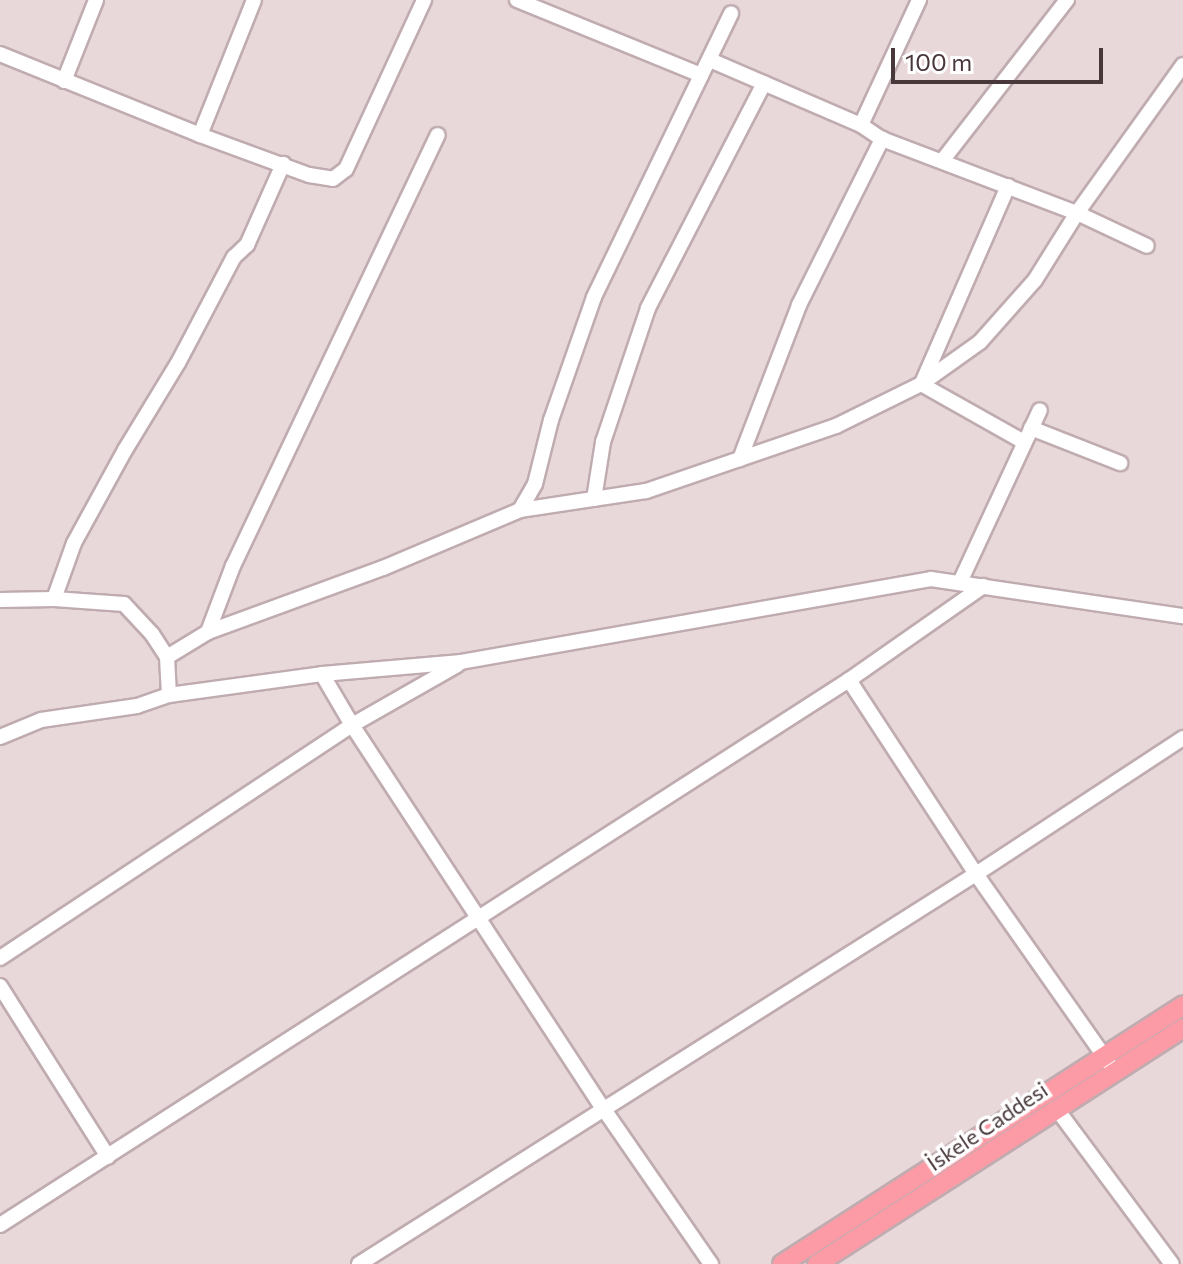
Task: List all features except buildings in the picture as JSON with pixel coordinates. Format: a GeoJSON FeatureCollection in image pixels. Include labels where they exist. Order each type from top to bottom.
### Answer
{"type":"FeatureCollection","features":[{"type":"Feature","properties":{"kind":"main road"},"geometry":{"type":"LineString","coordinates":[[782,1264],[1110,1063],[1183,1006]]}},
{"type":"Feature","properties":{"kind":"main road","name":"İskele Caddesi"},"geometry":{"type":"LineString","coordinates":[[817,1264],[1056,1108],[1110,1063],[1183,1028]]}},
{"type":"Feature","properties":{"kind":"street"},"geometry":{"type":"LineString","coordinates":[[64,81],[96,0]]}},
{"type":"Feature","properties":{"kind":"street"},"geometry":{"type":"LineString","coordinates":[[200,135],[254,0]]}},
{"type":"Feature","properties":{"kind":"street"},"geometry":{"type":"LineString","coordinates":[[0,54],[200,135],[309,175],[333,179],[346,169],[424,0]]}},
{"type":"Feature","properties":{"kind":"street"},"geometry":{"type":"LineString","coordinates":[[517,0],[701,75]]}},
{"type":"Feature","properties":{"kind":"street"},"geometry":{"type":"LineString","coordinates":[[861,125],[919,0]]}},
{"type":"Feature","properties":{"kind":"street"},"geometry":{"type":"LineString","coordinates":[[942,161],[1067,0]]}},
{"type":"Feature","properties":{"kind":"street"},"geometry":{"type":"LineString","coordinates":[[520,510],[535,484],[551,420],[594,297],[731,13]]}},
{"type":"Feature","properties":{"kind":"street"},"geometry":{"type":"LineString","coordinates":[[710,60],[861,125],[882,139],[1077,213],[1147,246]]}},
{"type":"Feature","properties":{"kind":"street"},"geometry":{"type":"LineString","coordinates":[[167,657],[208,632],[383,568],[520,510],[646,491],[836,426],[921,384],[980,342],[1035,280],[1077,213],[1183,65]]}},
{"type":"Feature","properties":{"kind":"street"},"geometry":{"type":"LineString","coordinates":[[594,499],[603,442],[648,308],[764,83]]}},
{"type":"Feature","properties":{"kind":"street"},"geometry":{"type":"LineString","coordinates":[[208,632],[233,566],[438,135]]}},
{"type":"Feature","properties":{"kind":"street"},"geometry":{"type":"LineString","coordinates":[[740,459],[799,305],[882,139]]}},
{"type":"Feature","properties":{"kind":"street"},"geometry":{"type":"LineString","coordinates":[[54,599],[74,543],[178,363],[234,257],[247,245],[283,164]]}},
{"type":"Feature","properties":{"kind":"street"},"geometry":{"type":"LineString","coordinates":[[921,384],[1008,186]]}},
{"type":"Feature","properties":{"kind":"street"},"geometry":{"type":"LineString","coordinates":[[921,384],[1028,435],[1120,463]]}},
{"type":"Feature","properties":{"kind":"street"},"geometry":{"type":"LineString","coordinates":[[961,580],[1040,410]]}},
{"type":"Feature","properties":{"kind":"street"},"geometry":{"type":"LineString","coordinates":[[0,737],[41,720],[137,706],[169,695],[322,674],[461,662],[931,579],[961,580],[983,586],[1183,616]]}},
{"type":"Feature","properties":{"kind":"street"},"geometry":{"type":"LineString","coordinates":[[0,1225],[849,680],[983,586]]}},
{"type":"Feature","properties":{"kind":"street"},"geometry":{"type":"LineString","coordinates":[[0,600],[54,599],[124,604],[152,634],[167,657],[169,695]]}},
{"type":"Feature","properties":{"kind":"street"},"geometry":{"type":"LineString","coordinates":[[0,958],[352,725],[461,662]]}},
{"type":"Feature","properties":{"kind":"street"},"geometry":{"type":"LineString","coordinates":[[322,674],[477,917],[711,1264]]}},
{"type":"Feature","properties":{"kind":"street"},"geometry":{"type":"LineString","coordinates":[[849,680],[976,874],[1110,1063]]}},
{"type":"Feature","properties":{"kind":"street"},"geometry":{"type":"LineString","coordinates":[[359,1264],[976,874],[1183,738]]}},
{"type":"Feature","properties":{"kind":"street"},"geometry":{"type":"LineString","coordinates":[[0,986],[108,1157]]}},
{"type":"Feature","properties":{"kind":"street"},"geometry":{"type":"LineString","coordinates":[[1056,1108],[1172,1264]]}},
{"type":"Feature","properties":{"kind":"shaded area"},"geometry":{"type":"Polygon","coordinates":[[[0,0],[1183,0],[1183,1264],[0,1264],[0,0]]]}}]}
